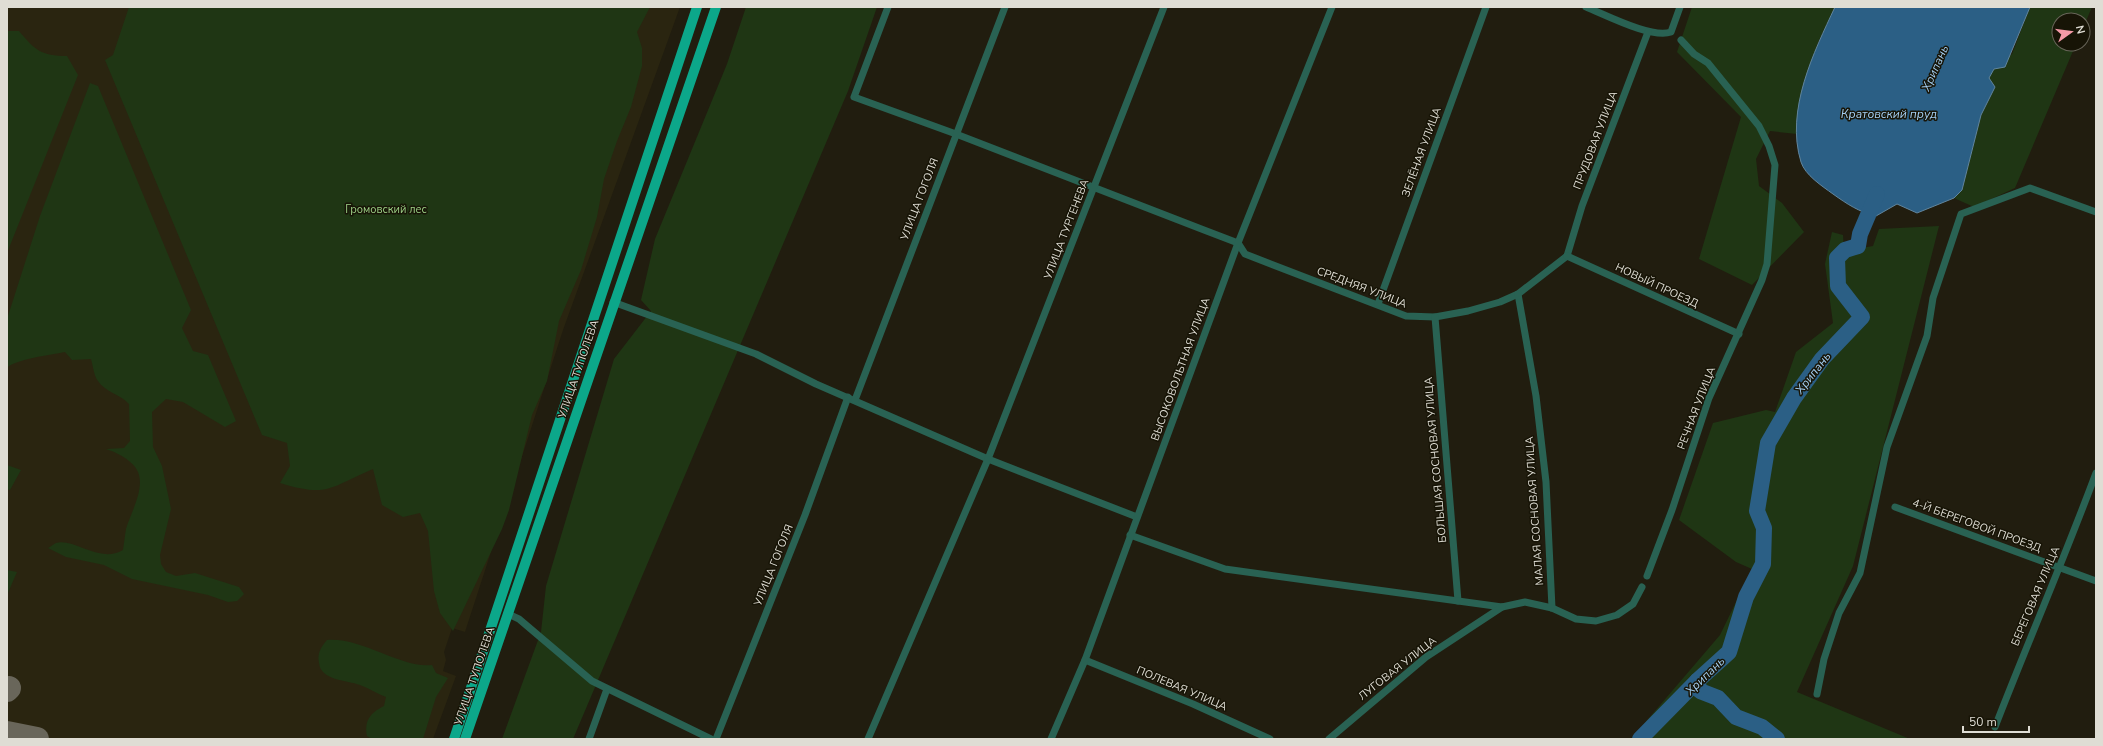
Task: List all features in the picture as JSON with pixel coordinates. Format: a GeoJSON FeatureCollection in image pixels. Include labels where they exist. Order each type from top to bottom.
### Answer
{"type":"FeatureCollection","features":[{"type":"Feature","properties":{"kind":"main road","name":"УЛИЦА ТУПОЛЕВА"},"geometry":{"type":"LineString","coordinates":[[454,739],[697,7]]}},
{"type":"Feature","properties":{"kind":"main road","name":"УЛИЦА ТУПОЛЕВА"},"geometry":{"type":"LineString","coordinates":[[465,739],[613,302],[716,7]]}},
{"type":"Feature","properties":{"kind":"street"},"geometry":{"type":"LineString","coordinates":[[888,7],[854,97],[956,134],[1238,243]]}},
{"type":"Feature","properties":{"kind":"street","name":"УЛИЦА ГОГОЛЯ"},"geometry":{"type":"LineString","coordinates":[[716,739],[1005,7]]}},
{"type":"Feature","properties":{"kind":"street","name":"УЛИЦА ТУРГЕНЕВА"},"geometry":{"type":"LineString","coordinates":[[868,739],[988,458],[1164,7]]}},
{"type":"Feature","properties":{"kind":"street","name":"ВЫСОКОВОЛЬТНАЯ УЛИЦА"},"geometry":{"type":"LineString","coordinates":[[1051,739],[1085,660],[1238,243],[1332,7]]}},
{"type":"Feature","properties":{"kind":"street","name":"ЗЕЛЁНАЯ УЛИЦА"},"geometry":{"type":"LineString","coordinates":[[1378,304],[1486,7]]}},
{"type":"Feature","properties":{"kind":"street"},"geometry":{"type":"LineString","coordinates":[[1586,7],[1648,32],[1666,34],[1671,32],[1680,7]]}},
{"type":"Feature","properties":{"kind":"street","name":"ПРУДОВАЯ УЛИЦА"},"geometry":{"type":"LineString","coordinates":[[1567,256],[1582,206],[1648,32]]}},
{"type":"Feature","properties":{"kind":"street","name":"РЕЧНАЯ УЛИЦА"},"geometry":{"type":"LineString","coordinates":[[1647,576],[1672,510],[1709,398],[1739,334],[1762,280],[1767,264],[1775,165],[1769,146],[1759,126],[1708,63],[1694,54],[1681,40]]}},
{"type":"Feature","properties":{"kind":"street"},"geometry":{"type":"LineString","coordinates":[[1817,694],[1824,659],[1839,613],[1860,573],[1887,447],[1927,336],[1933,298],[1961,214],[2030,188],[2096,212]]}},
{"type":"Feature","properties":{"kind":"street","name":"СРЕДНЯЯ УЛИЦА"},"geometry":{"type":"LineString","coordinates":[[1238,243],[1245,254],[1406,316],[1434,317],[1468,311],[1500,302],[1518,294],[1567,256]]}},
{"type":"Feature","properties":{"kind":"street","name":"НОВЫЙ ПРОЕЗД"},"geometry":{"type":"LineString","coordinates":[[1567,256],[1739,334]]}},
{"type":"Feature","properties":{"kind":"street","name":"МАЛАЯ СОСНОВАЯ УЛИЦА"},"geometry":{"type":"LineString","coordinates":[[1518,294],[1536,396],[1544,467],[1552,608]]}},
{"type":"Feature","properties":{"kind":"street"},"geometry":{"type":"LineString","coordinates":[[613,302],[756,354],[816,384],[988,458],[1137,517]]}},
{"type":"Feature","properties":{"kind":"street","name":"БОЛЬШАЯ СОСНОВАЯ УЛИЦА"},"geometry":{"type":"LineString","coordinates":[[1434,317],[1458,601]]}},
{"type":"Feature","properties":{"kind":"street","name":"БЕРЕГОВАЯ УЛИЦА"},"geometry":{"type":"LineString","coordinates":[[1995,727],[2096,473]]}},
{"type":"Feature","properties":{"kind":"street","name":"4-Й БЕРЕГОВОЙ ПРОЕЗД"},"geometry":{"type":"LineString","coordinates":[[1895,507],[2096,581]]}},
{"type":"Feature","properties":{"kind":"street"},"geometry":{"type":"LineString","coordinates":[[1130,535],[1225,569],[1502,606],[1525,602],[1552,608],[1576,619],[1596,621],[1617,615],[1633,604],[1642,587]]}},
{"type":"Feature","properties":{"kind":"street","name":"ЛУГОВАЯ УЛИЦА"},"geometry":{"type":"LineString","coordinates":[[1329,739],[1426,657],[1502,606]]}},
{"type":"Feature","properties":{"kind":"street"},"geometry":{"type":"LineString","coordinates":[[508,614],[518,619],[592,681],[711,739]]}},
{"type":"Feature","properties":{"kind":"street","name":"ПОЛЕВАЯ УЛИЦА"},"geometry":{"type":"LineString","coordinates":[[1085,660],[1193,704],[1270,739]]}},
{"type":"Feature","properties":{"kind":"street"},"geometry":{"type":"LineString","coordinates":[[589,739],[607,689]]}},
{"type":"Feature","properties":{"kind":"shaded area"},"geometry":{"type":"Polygon","coordinates":[[[7,7],[680,7],[563,330],[465,632],[452,628],[444,652],[446,660],[443,671],[456,676],[433,739],[7,739],[7,7]]]}},
{"type":"Feature","properties":{"kind":"green space","name":"Громовский лес"},"geometry":{"type":"Polygon","coordinates":[[[129,7],[650,7],[637,32],[642,48],[642,66],[631,107],[604,179],[597,217],[581,270],[559,321],[547,381],[532,415],[509,510],[502,529],[453,631],[440,613],[434,591],[428,531],[420,513],[403,517],[382,505],[373,469],[338,485],[320,490],[309,490],[280,483],[290,466],[287,443],[262,435],[105,60],[113,55],[129,7]]]}},
{"type":"Feature","properties":{"kind":"green space"},"geometry":{"type":"Polygon","coordinates":[[[746,7],[877,7],[848,91],[573,739],[502,739],[541,632],[546,586],[614,359],[651,311],[641,300],[655,239],[727,64],[746,7]]]}},
{"type":"Feature","properties":{"kind":"green space"},"geometry":{"type":"Polygon","coordinates":[[[1692,7],[1835,7],[1818,43],[1800,99],[1797,134],[1770,131],[1756,159],[1759,186],[1782,203],[1804,232],[1752,285],[1699,259],[1741,117],[1677,52],[1692,7]]]}},
{"type":"Feature","properties":{"kind":"green space"},"geometry":{"type":"Polygon","coordinates":[[[2030,7],[2092,7],[2090,12],[2051,12],[2051,52],[2073,52],[2015,188],[1974,207],[1954,198],[1962,190],[1981,115],[1995,87],[1989,78],[1994,69],[2012,54],[2030,7]]]}},
{"type":"Feature","properties":{"kind":"green space"},"geometry":{"type":"Polygon","coordinates":[[[7,31],[19,31],[39,51],[51,55],[67,56],[78,75],[7,253],[7,31]]]}},
{"type":"Feature","properties":{"kind":"green space"},"geometry":{"type":"Polygon","coordinates":[[[90,83],[98,86],[191,310],[182,328],[193,351],[208,355],[236,421],[225,427],[183,402],[166,399],[152,412],[153,447],[162,466],[171,509],[160,555],[161,564],[166,572],[176,576],[195,573],[239,587],[244,594],[237,601],[228,602],[208,595],[132,579],[104,565],[66,557],[48,548],[56,543],[63,542],[96,553],[114,554],[123,550],[126,529],[139,493],[140,486],[138,472],[133,464],[115,452],[106,449],[124,448],[130,441],[129,404],[101,385],[96,376],[91,359],[72,360],[65,352],[17,362],[7,368],[7,319],[40,216],[90,83]]]}},
{"type":"Feature","properties":{"kind":"green space"},"geometry":{"type":"Polygon","coordinates":[[[1939,226],[1853,566],[1797,692],[1910,739],[1631,739],[1720,635],[1752,569],[1736,562],[1679,520],[1713,423],[1766,410],[1775,412],[1796,352],[1833,323],[1825,264],[1832,232],[1843,235],[1844,251],[1873,246],[1879,229],[1939,226]]]}},
{"type":"Feature","properties":{"kind":"green space"},"geometry":{"type":"Polygon","coordinates":[[[7,465],[21,470],[10,490],[7,489],[7,465]]]}},
{"type":"Feature","properties":{"kind":"green space"},"geometry":{"type":"Polygon","coordinates":[[[7,570],[17,572],[7,595],[7,570]]]}},
{"type":"Feature","properties":{"kind":"green space"},"geometry":{"type":"Polygon","coordinates":[[[327,640],[340,640],[354,643],[408,662],[420,665],[432,665],[436,673],[448,678],[436,697],[423,739],[372,739],[367,736],[367,722],[375,712],[384,706],[386,697],[363,686],[329,677],[324,673],[319,663],[319,653],[327,640]]]}},
{"type":"Feature","properties":{"kind":"water","name":"Кратовский пруд"},"geometry":{"type":"Polygon","coordinates":[[[1835,7],[2030,7],[2005,67],[1994,69],[1989,78],[1995,87],[1981,115],[1962,190],[1954,198],[1917,213],[1897,204],[1876,216],[1859,210],[1843,201],[1814,180],[1803,167],[1797,142],[1799,102],[1811,62],[1835,7]]]}},
{"type":"Feature","properties":{"kind":"waterway","name":"Хрипань"},"geometry":{"type":"LineString","coordinates":[[1640,739],[1697,681],[1729,652],[1746,597],[1763,564],[1764,528],[1757,511],[1768,443],[1794,398],[1822,359],[1862,317],[1838,286],[1837,258],[1845,250],[1858,246],[1860,234],[1877,194]]}},
{"type":"Feature","properties":{"kind":"waterway"},"geometry":{"type":"LineString","coordinates":[[1697,681],[1700,691],[1718,698],[1736,717],[1762,727],[1777,739]]}},
{"type":"Feature","properties":{"kind":"taxiway"},"geometry":{"type":"LineString","coordinates":[[7,733],[37,739]]}}]}
